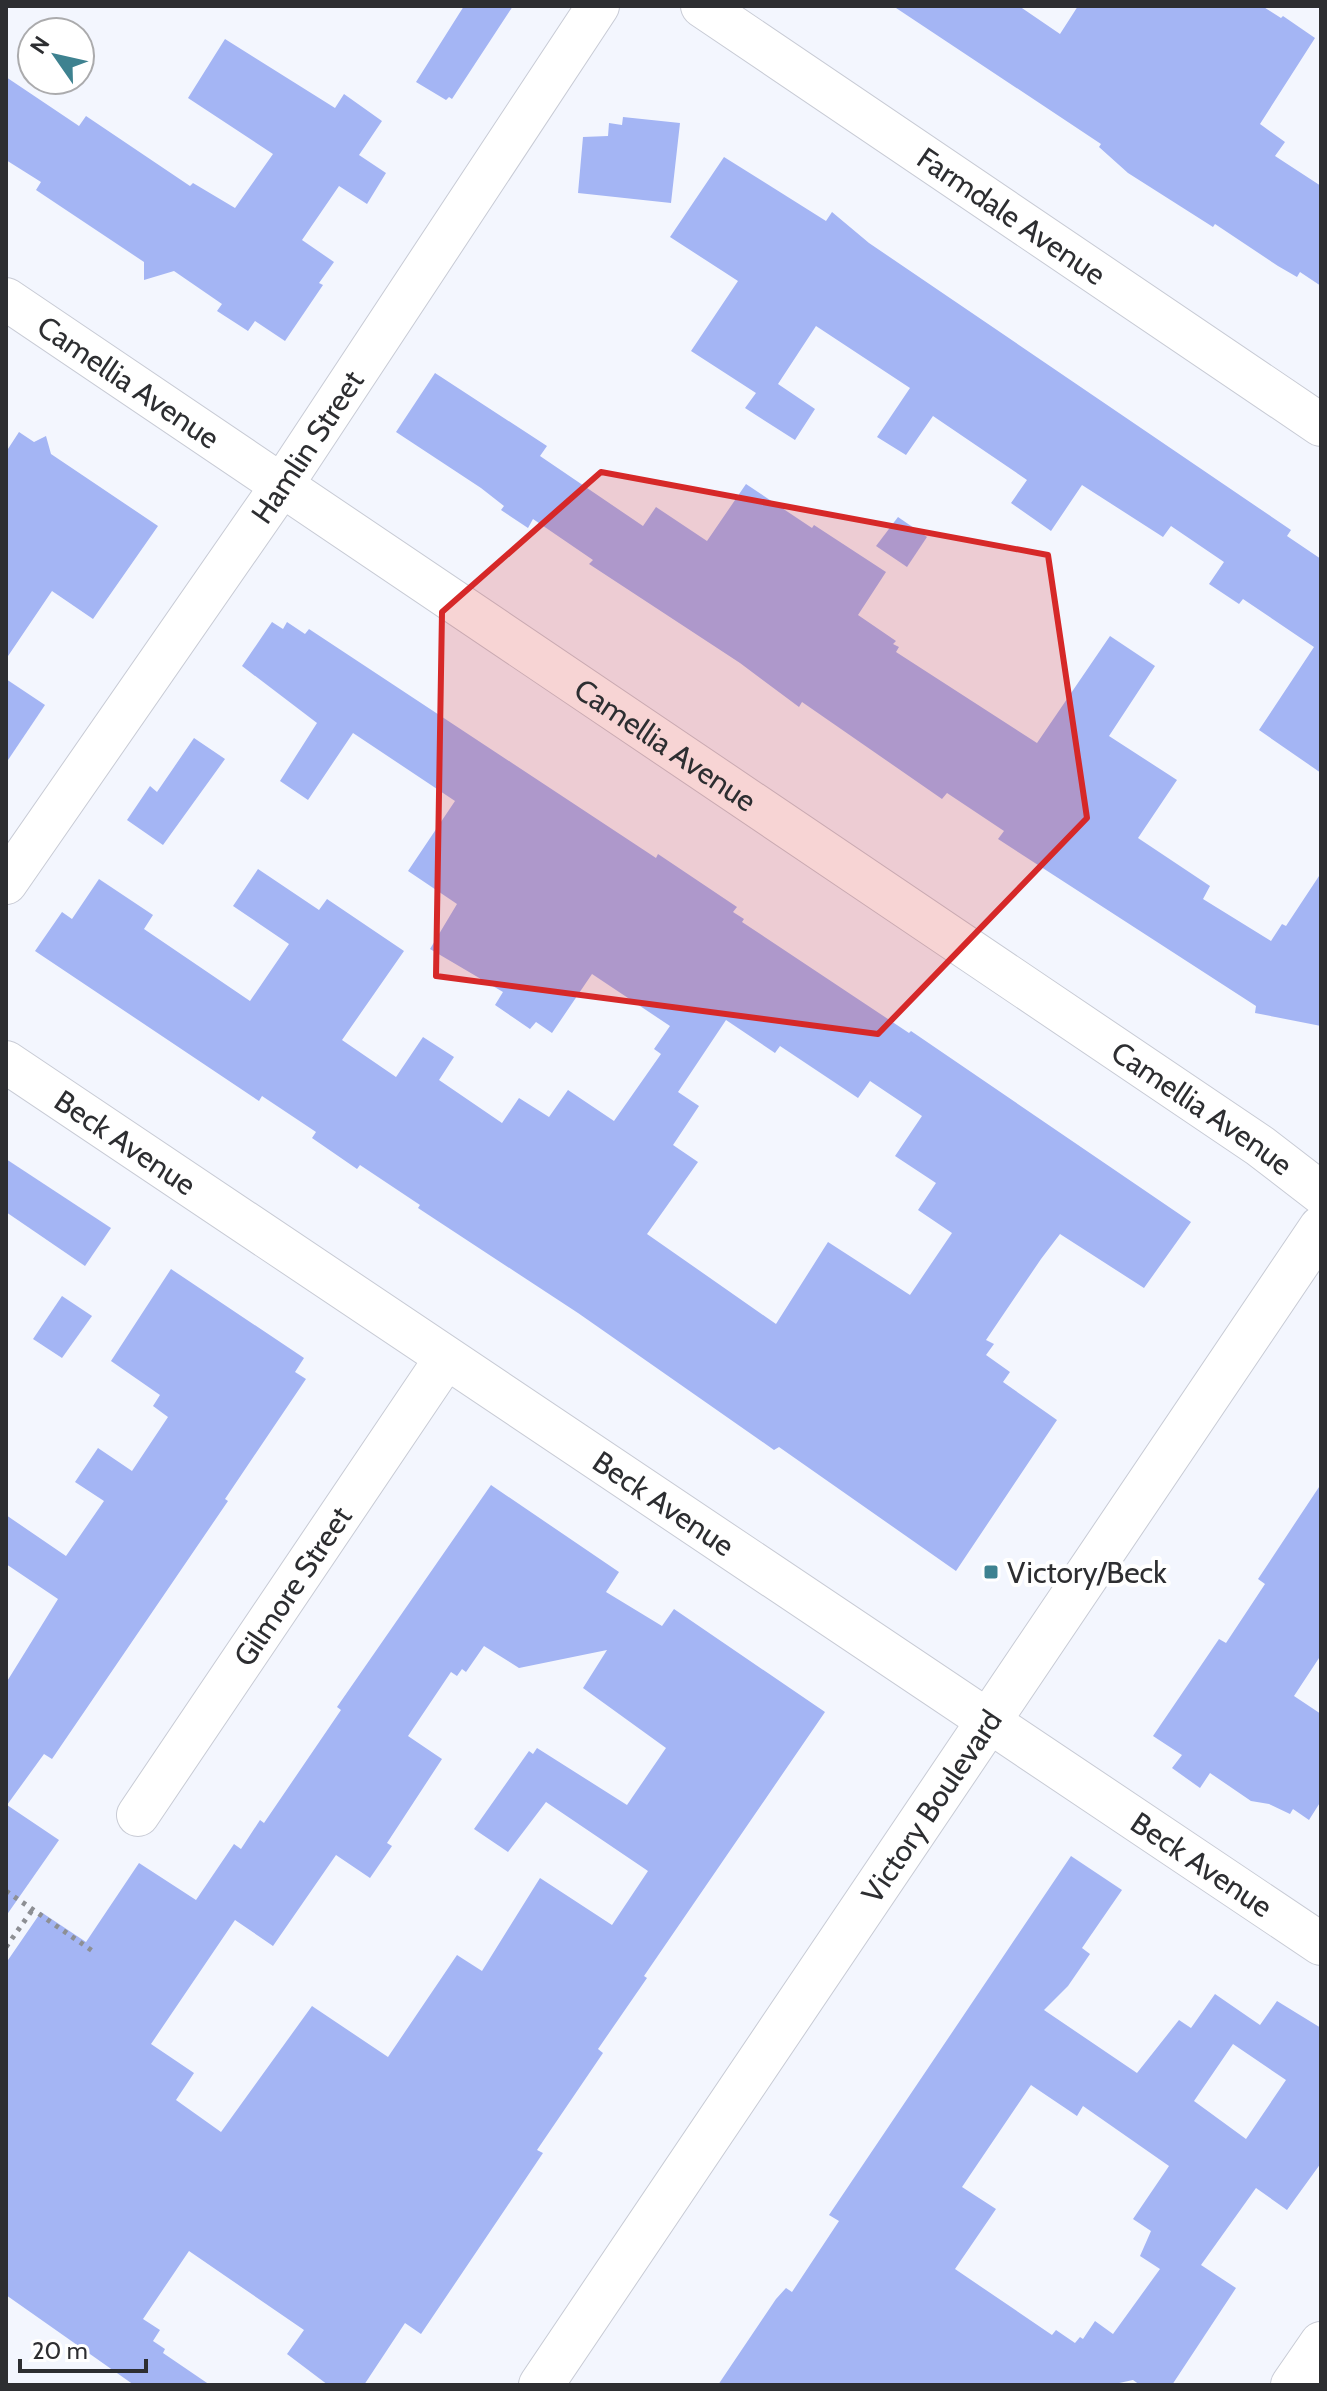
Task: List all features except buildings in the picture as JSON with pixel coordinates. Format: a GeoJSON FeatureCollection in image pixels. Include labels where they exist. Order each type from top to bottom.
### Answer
{"type":"FeatureCollection","features":[{"type":"Feature","properties":{"kind":"main road","name":"Victory Boulevard"},"geometry":{"type":"LineString","coordinates":[[541,2385],[1321,1228]]}},
{"type":"Feature","properties":{"kind":"street","name":"Hamlin Street"},"geometry":{"type":"LineString","coordinates":[[6,883],[282,485],[598,6]]}},
{"type":"Feature","properties":{"kind":"street","name":"Farmdale Avenue"},"geometry":{"type":"LineString","coordinates":[[702,6],[1321,425]]}},
{"type":"Feature","properties":{"kind":"street","name":"Camellia Avenue"},"geometry":{"type":"LineString","coordinates":[[6,299],[1260,1146],[1321,1193]]}},
{"type":"Feature","properties":{"kind":"street","name":"Beck Avenue"},"geometry":{"type":"LineString","coordinates":[[6,1062],[1321,1944]]}},
{"type":"Feature","properties":{"kind":"street","name":"Gilmore Street"},"geometry":{"type":"LineString","coordinates":[[138,1815],[446,1358]]}},
{"type":"Feature","properties":{"kind":"street"},"geometry":{"type":"LineString","coordinates":[[1292,2385],[1321,2343]]}},
{"type":"Feature","properties":{"kind":"path"},"geometry":{"type":"LineString","coordinates":[[6,1891],[94,1952]]}},
{"type":"Feature","properties":{"kind":"path"},"geometry":{"type":"LineString","coordinates":[[6,1947],[33,1909]]}},
{"type":"Feature","properties":{"kind":"highlighted area"},"geometry":{"type":"Polygon","coordinates":[[[601,472],[1048,555],[1087,818],[878,1034],[436,976],[442,612],[601,472]]]}},
{"type":"Feature","properties":{"kind":"place","name":"Victory/Beck"},"geometry":{"type":"Point","coordinates":[991,1572]}}]}
